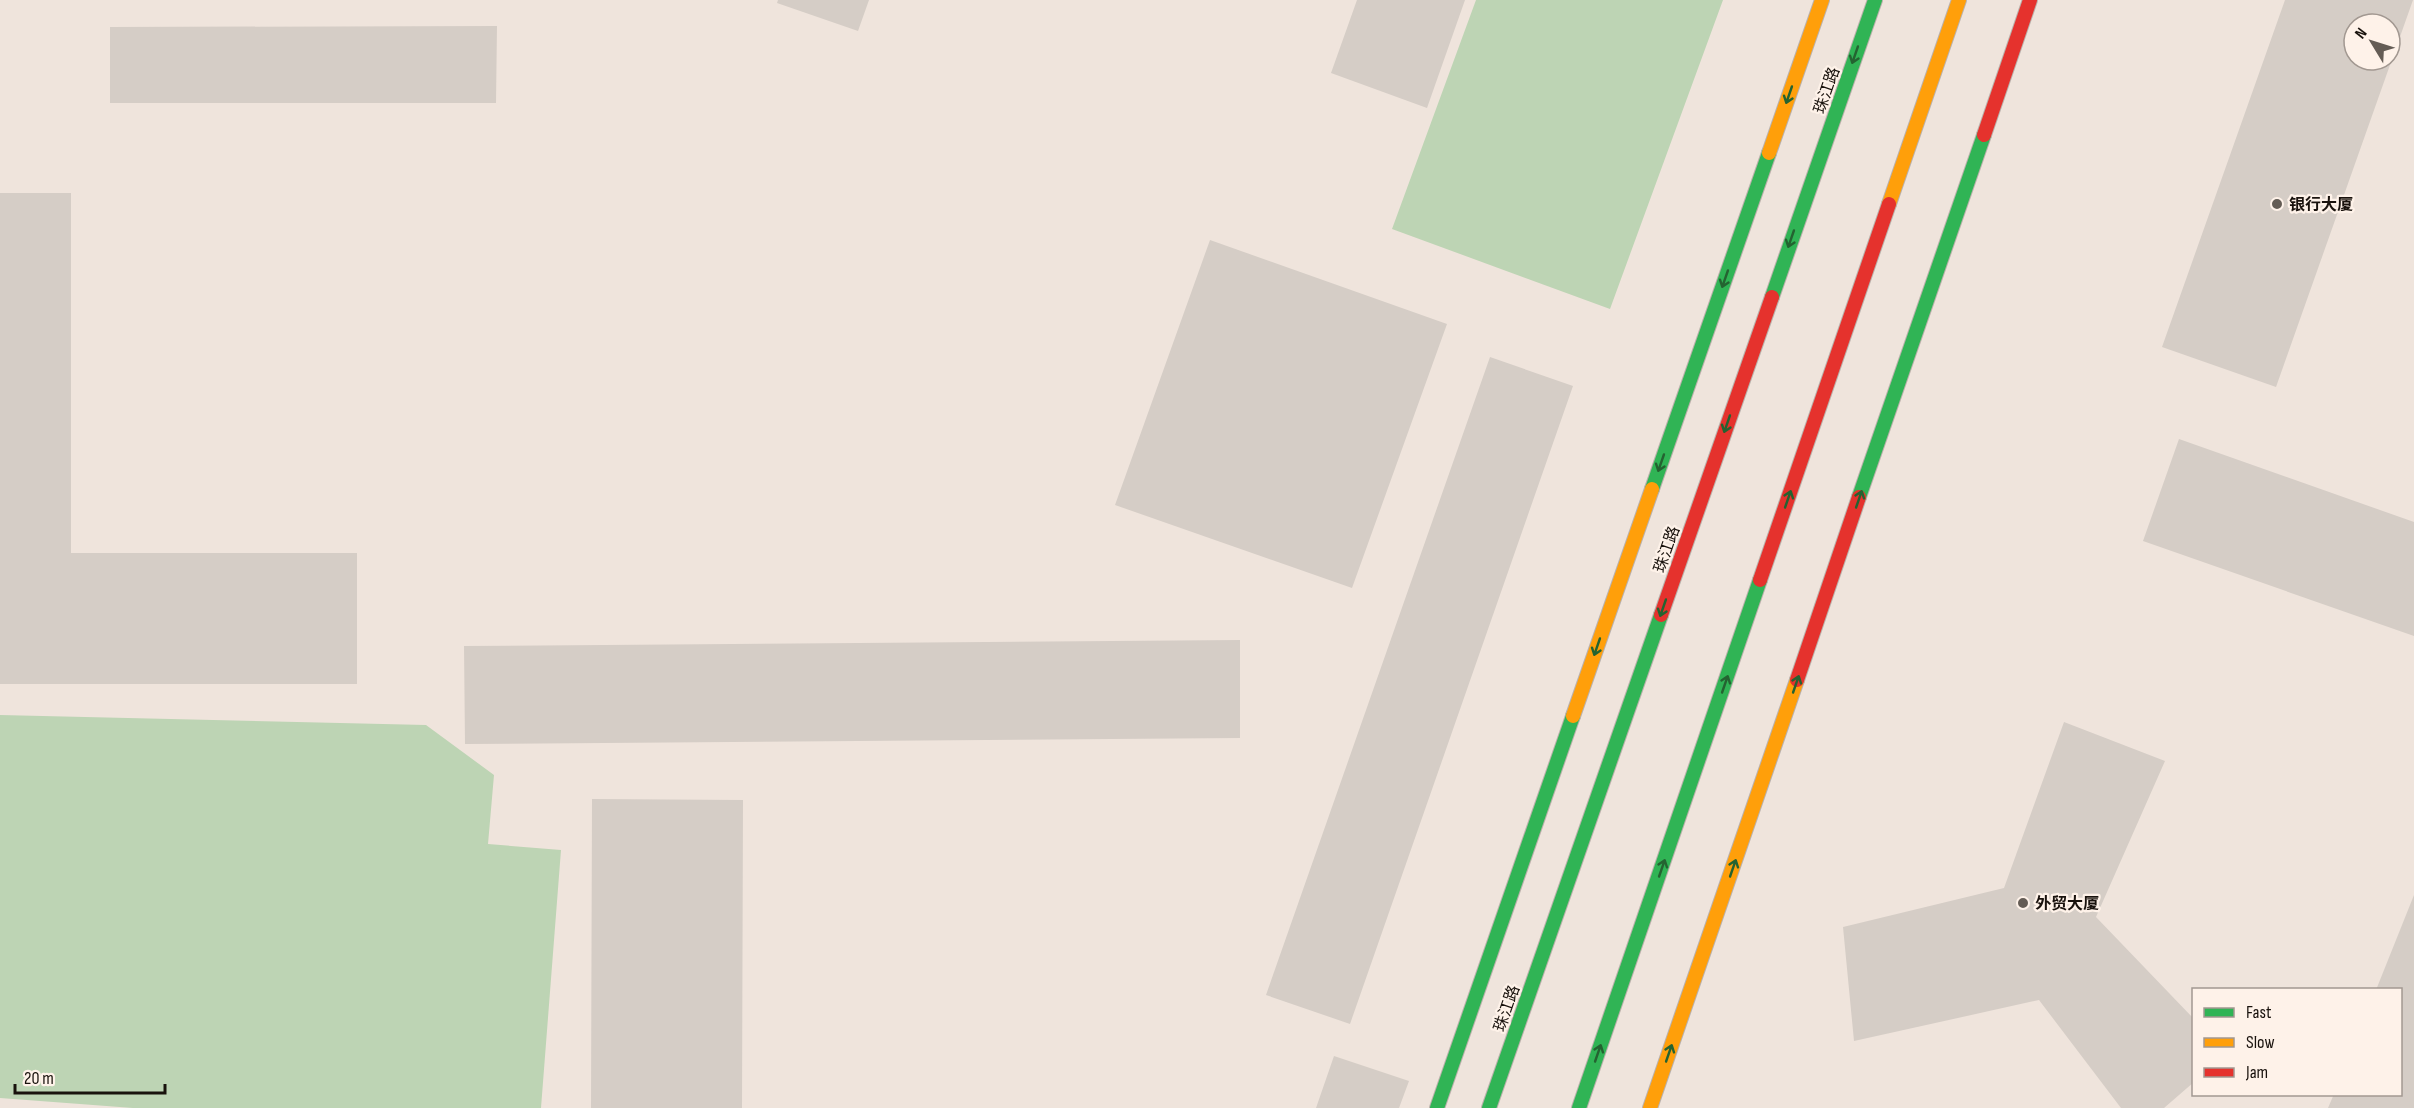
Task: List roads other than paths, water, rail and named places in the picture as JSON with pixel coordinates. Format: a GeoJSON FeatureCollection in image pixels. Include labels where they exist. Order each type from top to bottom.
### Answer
{"type":"FeatureCollection","features":[{"type":"Feature","properties":{"kind":"main road","name":"珠江路"},"geometry":{"type":"LineString","coordinates":[[1437,1108],[1822,0]]}},
{"type":"Feature","properties":{"kind":"main road","name":"珠江路"},"geometry":{"type":"LineString","coordinates":[[1489,1108],[1875,0]]}},
{"type":"Feature","properties":{"kind":"main road"},"geometry":{"type":"LineString","coordinates":[[1580,1108],[1959,0]]}},
{"type":"Feature","properties":{"kind":"main road"},"geometry":{"type":"LineString","coordinates":[[1650,1108],[2030,0]]}},
{"type":"Feature","properties":{"kind":"place","name":"银行大厦"},"geometry":{"type":"Point","coordinates":[2277,204]}},
{"type":"Feature","properties":{"kind":"place","name":"外贸大厦"},"geometry":{"type":"Point","coordinates":[2023,903]}}]}
